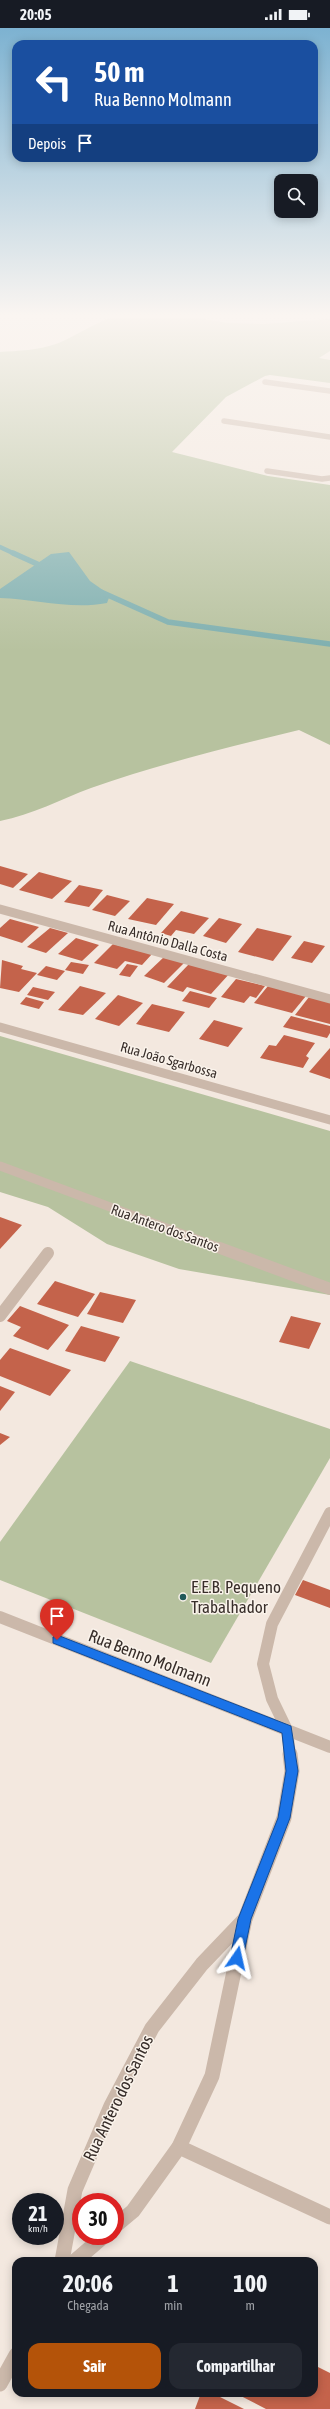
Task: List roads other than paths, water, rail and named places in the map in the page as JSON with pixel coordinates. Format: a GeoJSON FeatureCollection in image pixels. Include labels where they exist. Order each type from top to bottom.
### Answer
{"type":"FeatureCollection","features":[{"type":"Feature","properties":{"kind":"street"},"geometry":{"type":"LineString","coordinates":[[274,429],[330,437]]}},
{"type":"Feature","properties":{"kind":"street"},"geometry":{"type":"LineString","coordinates":[[267,471],[322,480],[330,478]]}},
{"type":"Feature","properties":{"kind":"street","name":"Rua Antônio Dalla Costa"},"geometry":{"type":"LineString","coordinates":[[0,909],[330,999]]}},
{"type":"Feature","properties":{"kind":"street","name":"Rua João Sgarbossa"},"geometry":{"type":"LineString","coordinates":[[0,1027],[330,1120]]}},
{"type":"Feature","properties":{"kind":"street","name":"Rua Antero dos Santos"},"geometry":{"type":"LineString","coordinates":[[0,1166],[330,1289]]}},
{"type":"Feature","properties":{"kind":"street"},"geometry":{"type":"LineString","coordinates":[[0,1316],[48,1253]]}},
{"type":"Feature","properties":{"kind":"street","name":"Rua Antero dos Santos"},"geometry":{"type":"LineString","coordinates":[[124,2218],[133,2211],[179,2147],[212,2076],[245,1919],[284,1818],[292,1771],[287,1730],[272,1700],[263,1664],[272,1624],[330,1513]]}},
{"type":"Feature","properties":{"kind":"street","name":"Rua Benno Molmann"},"geometry":{"type":"LineString","coordinates":[[0,1617],[330,1746]]}},
{"type":"Feature","properties":{"kind":"street","name":"Rua Antero dos Santos"},"geometry":{"type":"LineString","coordinates":[[63,2257],[75,2190],[118,2092],[152,2028],[202,1964],[245,1919]]}},
{"type":"Feature","properties":{"kind":"street"},"geometry":{"type":"LineString","coordinates":[[179,2147],[330,2217]]}},
{"type":"Feature","properties":{"kind":"street"},"geometry":{"type":"LineString","coordinates":[[80,2257],[94,2245]]}},
{"type":"Feature","properties":{"kind":"street"},"geometry":{"type":"LineString","coordinates":[[0,2384],[12,2362]]}},
{"type":"Feature","properties":{"kind":"water"},"geometry":{"type":"Polygon","coordinates":[[[69,552],[90,581],[110,595],[107,603],[94,605],[67,605],[0,598],[0,589],[51,554],[69,552]]]}},
{"type":"Feature","properties":{"kind":"waterway"},"geometry":{"type":"LineString","coordinates":[[0,547],[15,554]]}},
{"type":"Feature","properties":{"kind":"waterway"},"geometry":{"type":"LineString","coordinates":[[13,553],[46,568]]}},
{"type":"Feature","properties":{"kind":"waterway"},"geometry":{"type":"LineString","coordinates":[[101,592],[168,622],[330,644]]}},
{"type":"Feature","properties":{"kind":"place","name":"E.E.B. Pequeno Trabalhador"},"geometry":{"type":"Point","coordinates":[183,1597]}}]}
